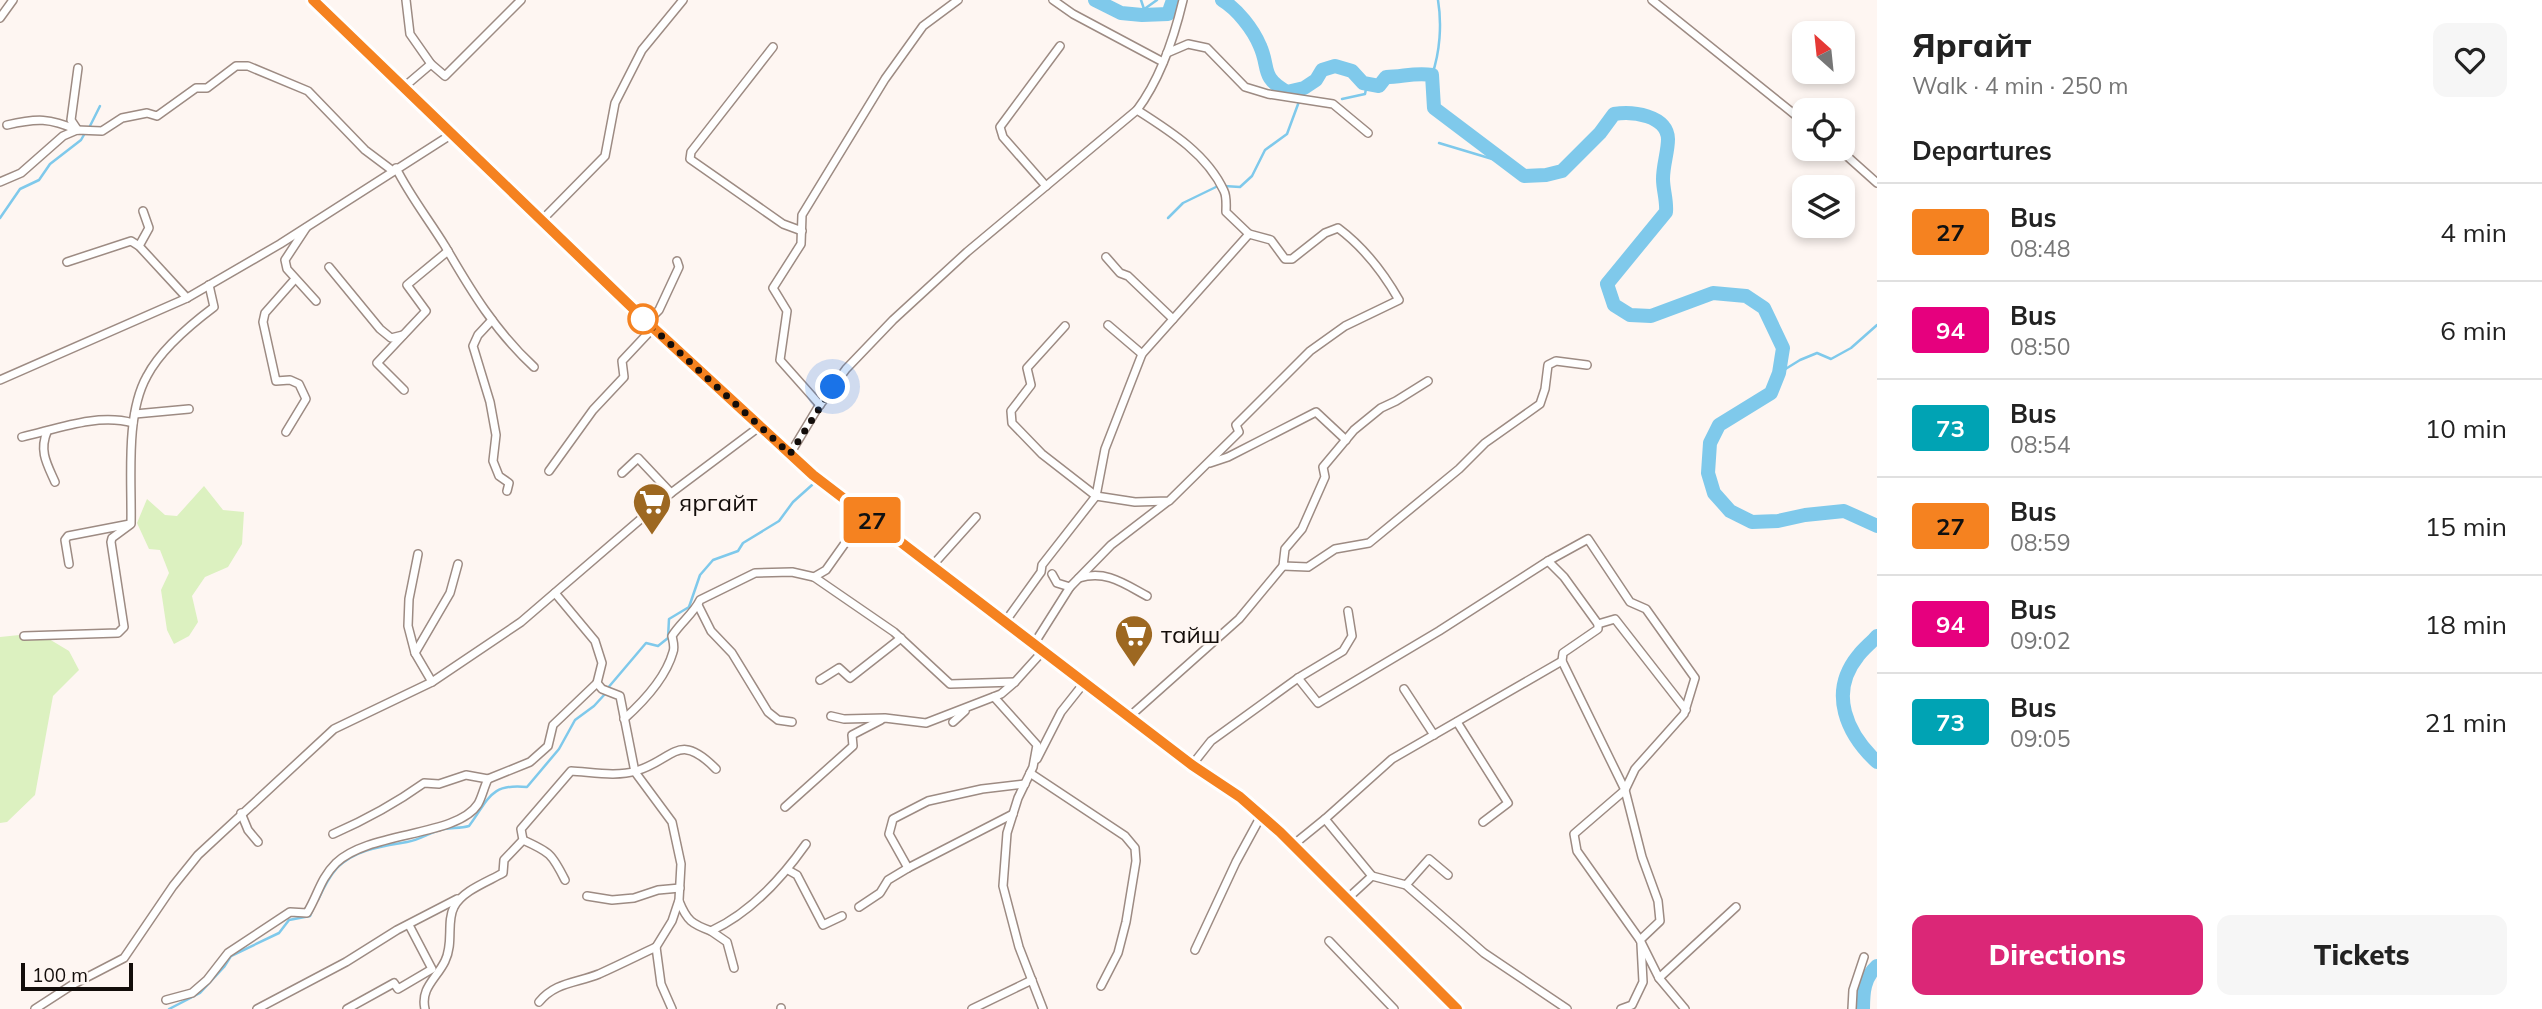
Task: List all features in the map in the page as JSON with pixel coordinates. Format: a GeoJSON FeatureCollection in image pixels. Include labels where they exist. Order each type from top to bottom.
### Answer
{"type":"FeatureCollection","features":[{"type":"Feature","properties":{"kind":"main road"},"geometry":{"type":"LineString","coordinates":[[313,0],[650,325],[813,475],[1192,765],[1240,797],[1293,845],[1457,1009]]}},
{"type":"Feature","properties":{"kind":"street"},"geometry":{"type":"LineString","coordinates":[[0,18],[13,0]]}},
{"type":"Feature","properties":{"kind":"street"},"geometry":{"type":"LineString","coordinates":[[406,0],[410,34],[430,64],[445,76],[521,0]]}},
{"type":"Feature","properties":{"kind":"street"},"geometry":{"type":"LineString","coordinates":[[542,220],[605,156],[615,103],[642,50],[684,0]]}},
{"type":"Feature","properties":{"kind":"street"},"geometry":{"type":"LineString","coordinates":[[820,405],[780,360],[787,311],[773,288],[801,244],[802,215],[885,79],[923,26],[958,0]]}},
{"type":"Feature","properties":{"kind":"street"},"geometry":{"type":"LineString","coordinates":[[1053,0],[1073,14],[1163,62]]}},
{"type":"Feature","properties":{"kind":"street"},"geometry":{"type":"LineString","coordinates":[[1652,0],[1792,112]]}},
{"type":"Feature","properties":{"kind":"street"},"geometry":{"type":"LineString","coordinates":[[790,454],[846,369],[893,320],[967,252],[1137,110],[1155,82],[1182,3]]}},
{"type":"Feature","properties":{"kind":"street"},"geometry":{"type":"LineString","coordinates":[[1167,53],[1188,44],[1207,48],[1245,87],[1268,94],[1333,104],[1368,133]]}},
{"type":"Feature","properties":{"kind":"street"},"geometry":{"type":"LineString","coordinates":[[1046,186],[1003,136],[1000,127],[1060,46]]}},
{"type":"Feature","properties":{"kind":"street"},"geometry":{"type":"LineString","coordinates":[[774,47],[691,152],[690,159],[783,224],[802,231]]}},
{"type":"Feature","properties":{"kind":"street"},"geometry":{"type":"LineString","coordinates":[[404,87],[430,64]]}},
{"type":"Feature","properties":{"kind":"street"},"geometry":{"type":"LineString","coordinates":[[7,125],[41,118],[59,121],[77,130],[102,131],[122,118],[146,113],[157,116],[196,88],[207,88],[236,66],[248,66],[308,92],[365,150],[394,170],[492,320],[510,345],[534,368]]}},
{"type":"Feature","properties":{"kind":"street"},"geometry":{"type":"LineString","coordinates":[[77,130],[71,120],[78,68]]}},
{"type":"Feature","properties":{"kind":"street"},"geometry":{"type":"LineString","coordinates":[[831,716],[926,723],[975,706],[1015,682],[1038,648],[1075,579],[1111,545],[1169,501],[1239,432],[1236,425],[1310,351],[1345,326],[1399,300],[1371,258],[1354,239],[1338,228],[1325,233],[1292,259],[1285,258],[1271,240],[1249,234],[1226,212],[1226,193],[1208,166],[1178,136],[1137,110]]}},
{"type":"Feature","properties":{"kind":"street"},"geometry":{"type":"LineString","coordinates":[[0,183],[21,173],[63,136],[77,130]]}},
{"type":"Feature","properties":{"kind":"street"},"geometry":{"type":"LineString","coordinates":[[0,380],[187,298],[307,227],[453,134]]}},
{"type":"Feature","properties":{"kind":"street"},"geometry":{"type":"LineString","coordinates":[[1852,161],[1877,183]]}},
{"type":"Feature","properties":{"kind":"street"},"geometry":{"type":"LineString","coordinates":[[139,246],[149,228],[143,211]]}},
{"type":"Feature","properties":{"kind":"street"},"geometry":{"type":"LineString","coordinates":[[307,227],[285,260],[287,269],[316,301]]}},
{"type":"Feature","properties":{"kind":"street"},"geometry":{"type":"LineString","coordinates":[[1005,622],[1041,572],[1042,565],[1096,496],[1105,449],[1142,354],[1249,234]]}},
{"type":"Feature","properties":{"kind":"street"},"geometry":{"type":"LineString","coordinates":[[67,262],[131,241],[139,246],[187,298]]}},
{"type":"Feature","properties":{"kind":"street"},"geometry":{"type":"LineString","coordinates":[[404,390],[377,363],[426,311],[407,285],[448,251]]}},
{"type":"Feature","properties":{"kind":"street"},"geometry":{"type":"LineString","coordinates":[[1106,257],[1120,273],[1128,276],[1173,319]]}},
{"type":"Feature","properties":{"kind":"street"},"geometry":{"type":"LineString","coordinates":[[549,471],[593,410],[624,377],[622,361],[659,310],[679,267],[677,261]]}},
{"type":"Feature","properties":{"kind":"street"},"geometry":{"type":"LineString","coordinates":[[329,267],[380,328],[391,338],[403,335]]}},
{"type":"Feature","properties":{"kind":"street"},"geometry":{"type":"LineString","coordinates":[[286,432],[306,399],[299,384],[290,380],[276,381],[263,323],[265,313],[295,279]]}},
{"type":"Feature","properties":{"kind":"street"},"geometry":{"type":"LineString","coordinates":[[131,524],[133,423],[148,374],[163,354],[214,307],[209,285]]}},
{"type":"Feature","properties":{"kind":"street"},"geometry":{"type":"LineString","coordinates":[[492,320],[478,335],[473,346],[490,402],[496,435],[493,461],[499,476],[509,482],[507,491]]}},
{"type":"Feature","properties":{"kind":"street"},"geometry":{"type":"LineString","coordinates":[[1108,325],[1142,354]]}},
{"type":"Feature","properties":{"kind":"street"},"geometry":{"type":"LineString","coordinates":[[1065,326],[1027,368],[1031,385],[1011,411],[1012,423],[1042,454],[1096,496],[1135,502],[1169,501]]}},
{"type":"Feature","properties":{"kind":"street"},"geometry":{"type":"LineString","coordinates":[[1283,566],[1308,567],[1335,549],[1369,543],[1459,469],[1485,443],[1540,404],[1548,365],[1556,361],[1587,365]]}},
{"type":"Feature","properties":{"kind":"street"},"geometry":{"type":"LineString","coordinates":[[1129,717],[1239,619],[1283,566],[1285,549],[1301,529],[1325,477],[1323,467],[1346,440],[1381,408],[1428,381]]}},
{"type":"Feature","properties":{"kind":"street"},"geometry":{"type":"LineString","coordinates":[[135,414],[189,409]]}},
{"type":"Feature","properties":{"kind":"street"},"geometry":{"type":"LineString","coordinates":[[1206,464],[1228,457],[1316,412],[1346,440]]}},
{"type":"Feature","properties":{"kind":"street"},"geometry":{"type":"LineString","coordinates":[[22,437],[94,420],[122,420],[133,423]]}},
{"type":"Feature","properties":{"kind":"street"},"geometry":{"type":"LineString","coordinates":[[35,1009],[72,985],[124,958],[173,886],[198,855],[334,729],[432,682],[512,629],[671,493],[759,427]]}},
{"type":"Feature","properties":{"kind":"street"},"geometry":{"type":"LineString","coordinates":[[47,432],[42,444],[55,482]]}},
{"type":"Feature","properties":{"kind":"street"},"geometry":{"type":"LineString","coordinates":[[622,472],[638,458],[671,493]]}},
{"type":"Feature","properties":{"kind":"street"},"geometry":{"type":"LineString","coordinates":[[814,577],[826,570],[865,515]]}},
{"type":"Feature","properties":{"kind":"street"},"geometry":{"type":"LineString","coordinates":[[932,566],[976,517]]}},
{"type":"Feature","properties":{"kind":"street"},"geometry":{"type":"LineString","coordinates":[[69,564],[65,540],[68,536],[131,524]]}},
{"type":"Feature","properties":{"kind":"street"},"geometry":{"type":"LineString","coordinates":[[24,636],[121,632],[124,627],[111,542],[112,538],[131,524]]}},
{"type":"Feature","properties":{"kind":"street"},"geometry":{"type":"LineString","coordinates":[[1298,678],[1318,703],[1588,539],[1630,603],[1646,609],[1695,678],[1684,714],[1635,769],[1625,790],[1574,834],[1577,851],[1640,940],[1659,978],[1685,1009]]}},
{"type":"Feature","properties":{"kind":"street"},"geometry":{"type":"LineString","coordinates":[[418,554],[409,599],[408,626],[415,653],[432,682]]}},
{"type":"Feature","properties":{"kind":"street"},"geometry":{"type":"LineString","coordinates":[[1548,561],[1564,577],[1598,624],[1598,629],[1591,636],[1563,653],[1562,661],[1625,790],[1642,857],[1658,901],[1660,921],[1640,940]]}},
{"type":"Feature","properties":{"kind":"street"},"geometry":{"type":"LineString","coordinates":[[415,653],[450,593],[458,564]]}},
{"type":"Feature","properties":{"kind":"street"},"geometry":{"type":"LineString","coordinates":[[624,719],[644,698],[665,669],[674,650],[672,636],[700,600],[755,573],[792,572],[814,577],[901,638],[950,684],[1015,682]]}},
{"type":"Feature","properties":{"kind":"street"},"geometry":{"type":"LineString","coordinates":[[1052,574],[1057,583],[1070,587]]}},
{"type":"Feature","properties":{"kind":"street"},"geometry":{"type":"LineString","coordinates":[[1075,579],[1093,574],[1110,576],[1147,596]]}},
{"type":"Feature","properties":{"kind":"street"},"geometry":{"type":"LineString","coordinates":[[332,834],[396,803],[425,783],[439,784],[466,775],[488,779],[530,762],[548,746],[553,726],[597,683],[602,663],[595,641],[555,593]]}},
{"type":"Feature","properties":{"kind":"street"},"geometry":{"type":"LineString","coordinates":[[698,605],[711,631],[732,653],[768,712],[778,720],[792,722]]}},
{"type":"Feature","properties":{"kind":"street"},"geometry":{"type":"LineString","coordinates":[[1192,765],[1212,741],[1298,678],[1343,651],[1352,636],[1348,611]]}},
{"type":"Feature","properties":{"kind":"street"},"geometry":{"type":"LineString","coordinates":[[1598,624],[1615,619],[1686,709]]}},
{"type":"Feature","properties":{"kind":"street"},"geometry":{"type":"LineString","coordinates":[[820,680],[839,668],[850,678],[901,638]]}},
{"type":"Feature","properties":{"kind":"street"},"geometry":{"type":"LineString","coordinates":[[1293,845],[1392,759],[1562,661]]}},
{"type":"Feature","properties":{"kind":"street"},"geometry":{"type":"LineString","coordinates":[[1043,1009],[1019,947],[1003,886],[1007,833],[1025,784],[1061,712],[1084,682]]}},
{"type":"Feature","properties":{"kind":"street"},"geometry":{"type":"LineString","coordinates":[[540,1003],[547,993],[568,982],[595,975],[656,947],[672,921],[679,900],[681,864],[672,822],[635,772],[620,696],[602,689],[597,683]]}},
{"type":"Feature","properties":{"kind":"street"},"geometry":{"type":"LineString","coordinates":[[1404,689],[1434,735]]}},
{"type":"Feature","properties":{"kind":"street"},"geometry":{"type":"LineString","coordinates":[[994,697],[1037,745],[1032,770]]}},
{"type":"Feature","properties":{"kind":"street"},"geometry":{"type":"LineString","coordinates":[[953,722],[975,706]]}},
{"type":"Feature","properties":{"kind":"street"},"geometry":{"type":"LineString","coordinates":[[785,807],[853,746],[852,735],[885,718]]}},
{"type":"Feature","properties":{"kind":"street"},"geometry":{"type":"LineString","coordinates":[[1457,722],[1508,803],[1483,822]]}},
{"type":"Feature","properties":{"kind":"street"},"geometry":{"type":"LineString","coordinates":[[523,840],[521,829],[571,771],[635,772],[681,749],[692,750],[704,756],[716,769]]}},
{"type":"Feature","properties":{"kind":"street"},"geometry":{"type":"LineString","coordinates":[[1032,770],[1125,836],[1135,848],[1136,861],[1126,922],[1118,953],[1101,986]]}},
{"type":"Feature","properties":{"kind":"street"},"geometry":{"type":"LineString","coordinates":[[166,1000],[192,993],[207,980],[228,953],[290,912],[307,913],[319,883],[338,861],[377,841],[466,817],[479,803],[488,779]]}},
{"type":"Feature","properties":{"kind":"street"},"geometry":{"type":"LineString","coordinates":[[908,868],[889,834],[893,819],[928,801],[982,789],[1025,784]]}},
{"type":"Feature","properties":{"kind":"street"},"geometry":{"type":"LineString","coordinates":[[242,813],[248,830],[258,842]]}},
{"type":"Feature","properties":{"kind":"street"},"geometry":{"type":"LineString","coordinates":[[859,907],[880,893],[888,880],[1013,814]]}},
{"type":"Feature","properties":{"kind":"street"},"geometry":{"type":"LineString","coordinates":[[1195,950],[1236,862],[1261,816]]}},
{"type":"Feature","properties":{"kind":"street"},"geometry":{"type":"LineString","coordinates":[[1325,819],[1372,876],[1406,885],[1484,953],[1567,1009]]}},
{"type":"Feature","properties":{"kind":"street"},"geometry":{"type":"LineString","coordinates":[[523,840],[542,848],[554,857],[565,880]]}},
{"type":"Feature","properties":{"kind":"street"},"geometry":{"type":"LineString","coordinates":[[257,1009],[503,873],[503,860],[523,840]]}},
{"type":"Feature","properties":{"kind":"street"},"geometry":{"type":"LineString","coordinates":[[712,930],[756,901],[788,870],[806,844]]}},
{"type":"Feature","properties":{"kind":"street"},"geometry":{"type":"LineString","coordinates":[[1406,885],[1429,859],[1448,875]]}},
{"type":"Feature","properties":{"kind":"street"},"geometry":{"type":"LineString","coordinates":[[788,870],[797,875],[823,925],[842,916]]}},
{"type":"Feature","properties":{"kind":"street"},"geometry":{"type":"LineString","coordinates":[[1347,899],[1372,876]]}},
{"type":"Feature","properties":{"kind":"street"},"geometry":{"type":"LineString","coordinates":[[587,896],[612,900],[680,888]]}},
{"type":"Feature","properties":{"kind":"street"},"geometry":{"type":"LineString","coordinates":[[425,1009],[425,990],[445,962],[451,942],[453,908],[464,895]]}},
{"type":"Feature","properties":{"kind":"street"},"geometry":{"type":"LineString","coordinates":[[679,900],[683,912],[692,924],[712,930],[727,942],[734,968]]}},
{"type":"Feature","properties":{"kind":"street"},"geometry":{"type":"LineString","coordinates":[[1659,978],[1736,907]]}},
{"type":"Feature","properties":{"kind":"street"},"geometry":{"type":"LineString","coordinates":[[348,1009],[394,983],[397,989],[432,969],[409,925]]}},
{"type":"Feature","properties":{"kind":"street"},"geometry":{"type":"LineString","coordinates":[[1621,1009],[1632,1005],[1643,982],[1640,940]]}},
{"type":"Feature","properties":{"kind":"street"},"geometry":{"type":"LineString","coordinates":[[1329,942],[1394,1009]]}},
{"type":"Feature","properties":{"kind":"street"},"geometry":{"type":"LineString","coordinates":[[656,947],[661,984],[672,1009]]}},
{"type":"Feature","properties":{"kind":"street"},"geometry":{"type":"LineString","coordinates":[[1852,1009],[1853,990],[1864,957]]}},
{"type":"Feature","properties":{"kind":"street"},"geometry":{"type":"LineString","coordinates":[[972,1009],[1032,980]]}},
{"type":"Feature","properties":{"kind":"green space"},"geometry":{"type":"Polygon","coordinates":[[[204,486],[223,510],[244,512],[242,544],[228,567],[205,577],[192,596],[198,622],[189,636],[174,644],[167,630],[161,590],[169,573],[160,550],[149,549],[137,523],[147,499],[165,515],[177,516],[204,486]]]}},
{"type":"Feature","properties":{"kind":"green space"},"geometry":{"type":"Polygon","coordinates":[[[39,633],[69,651],[79,670],[53,696],[35,795],[7,822],[0,823],[0,637],[39,633]]]}},
{"type":"Feature","properties":{"kind":"waterway"},"geometry":{"type":"LineString","coordinates":[[1095,0],[1121,13],[1142,15],[1168,14],[1173,0]]}},
{"type":"Feature","properties":{"kind":"waterway"},"geometry":{"type":"LineString","coordinates":[[1141,0],[1144,9]]}},
{"type":"Feature","properties":{"kind":"waterway"},"geometry":{"type":"LineString","coordinates":[[1136,15],[1157,0]]}},
{"type":"Feature","properties":{"kind":"waterway"},"geometry":{"type":"LineString","coordinates":[[1222,0],[1249,26],[1260,46],[1269,77],[1278,87],[1287,92],[1304,88],[1316,80],[1322,70],[1335,66],[1352,71],[1363,83],[1379,86],[1386,77],[1432,75],[1434,108],[1524,176],[1562,171],[1600,133],[1614,114],[1639,114],[1662,125],[1668,139],[1663,179],[1666,212],[1607,284],[1614,305],[1630,315],[1651,316],[1713,293],[1746,296],[1764,308],[1783,348],[1779,373],[1771,393],[1719,425],[1710,443],[1708,473],[1714,493],[1730,511],[1752,522],[1844,511],[1877,526]]}},
{"type":"Feature","properties":{"kind":"waterway"},"geometry":{"type":"LineString","coordinates":[[1432,75],[1440,38],[1438,0]]}},
{"type":"Feature","properties":{"kind":"waterway"},"geometry":{"type":"LineString","coordinates":[[1342,99],[1365,94],[1367,84]]}},
{"type":"Feature","properties":{"kind":"waterway"},"geometry":{"type":"LineString","coordinates":[[1224,186],[1240,187],[1252,176],[1265,150],[1287,134],[1304,88]]}},
{"type":"Feature","properties":{"kind":"waterway"},"geometry":{"type":"LineString","coordinates":[[89,128],[100,106]]}},
{"type":"Feature","properties":{"kind":"waterway"},"geometry":{"type":"LineString","coordinates":[[0,218],[20,189],[39,180],[50,164],[81,140],[85,133]]}},
{"type":"Feature","properties":{"kind":"waterway"},"geometry":{"type":"LineString","coordinates":[[1439,143],[1509,164]]}},
{"type":"Feature","properties":{"kind":"waterway"},"geometry":{"type":"LineString","coordinates":[[1168,218],[1183,203],[1218,186]]}},
{"type":"Feature","properties":{"kind":"waterway"},"geometry":{"type":"LineString","coordinates":[[1779,373],[1817,353],[1831,359],[1851,348],[1877,325]]}},
{"type":"Feature","properties":{"kind":"waterway"},"geometry":{"type":"LineString","coordinates":[[607,689],[646,643],[658,646],[668,638],[669,619],[689,607],[700,575],[713,560],[738,551],[743,543],[779,521],[793,502],[812,485]]}},
{"type":"Feature","properties":{"kind":"waterway"},"geometry":{"type":"LineString","coordinates":[[1877,636],[1860,653],[1849,670],[1843,698],[1850,726],[1857,739],[1877,762]]}},
{"type":"Feature","properties":{"kind":"waterway"},"geometry":{"type":"LineString","coordinates":[[318,900],[334,872],[352,856],[370,849],[411,841],[441,830],[469,826],[486,801],[498,790],[515,786],[527,787],[559,749],[575,720],[605,694]]}},
{"type":"Feature","properties":{"kind":"waterway"},"geometry":{"type":"LineString","coordinates":[[169,1009],[200,993],[231,956],[279,933],[289,920],[310,916],[313,909]]}},
{"type":"Feature","properties":{"kind":"waterway"},"geometry":{"type":"LineString","coordinates":[[1863,1009],[1865,986],[1869,975],[1877,966]]}},
{"type":"Feature","properties":{"kind":"bus line","name":"27"},"geometry":{"type":"LineString","coordinates":[[313,0],[647,322],[813,475],[1192,765],[1240,797],[1280,832],[1457,1009]]}},
{"type":"Feature","properties":{"kind":"place","name":"яргайт"},"geometry":{"type":"Point","coordinates":[652,536]}},
{"type":"Feature","properties":{"kind":"place","name":"тайш"},"geometry":{"type":"Point","coordinates":[1134,668]}},
{"type":"Feature","properties":{"kind":"route"},"geometry":{"type":"LineString","coordinates":[[643,319],[790,454],[833,387]]}}]}
